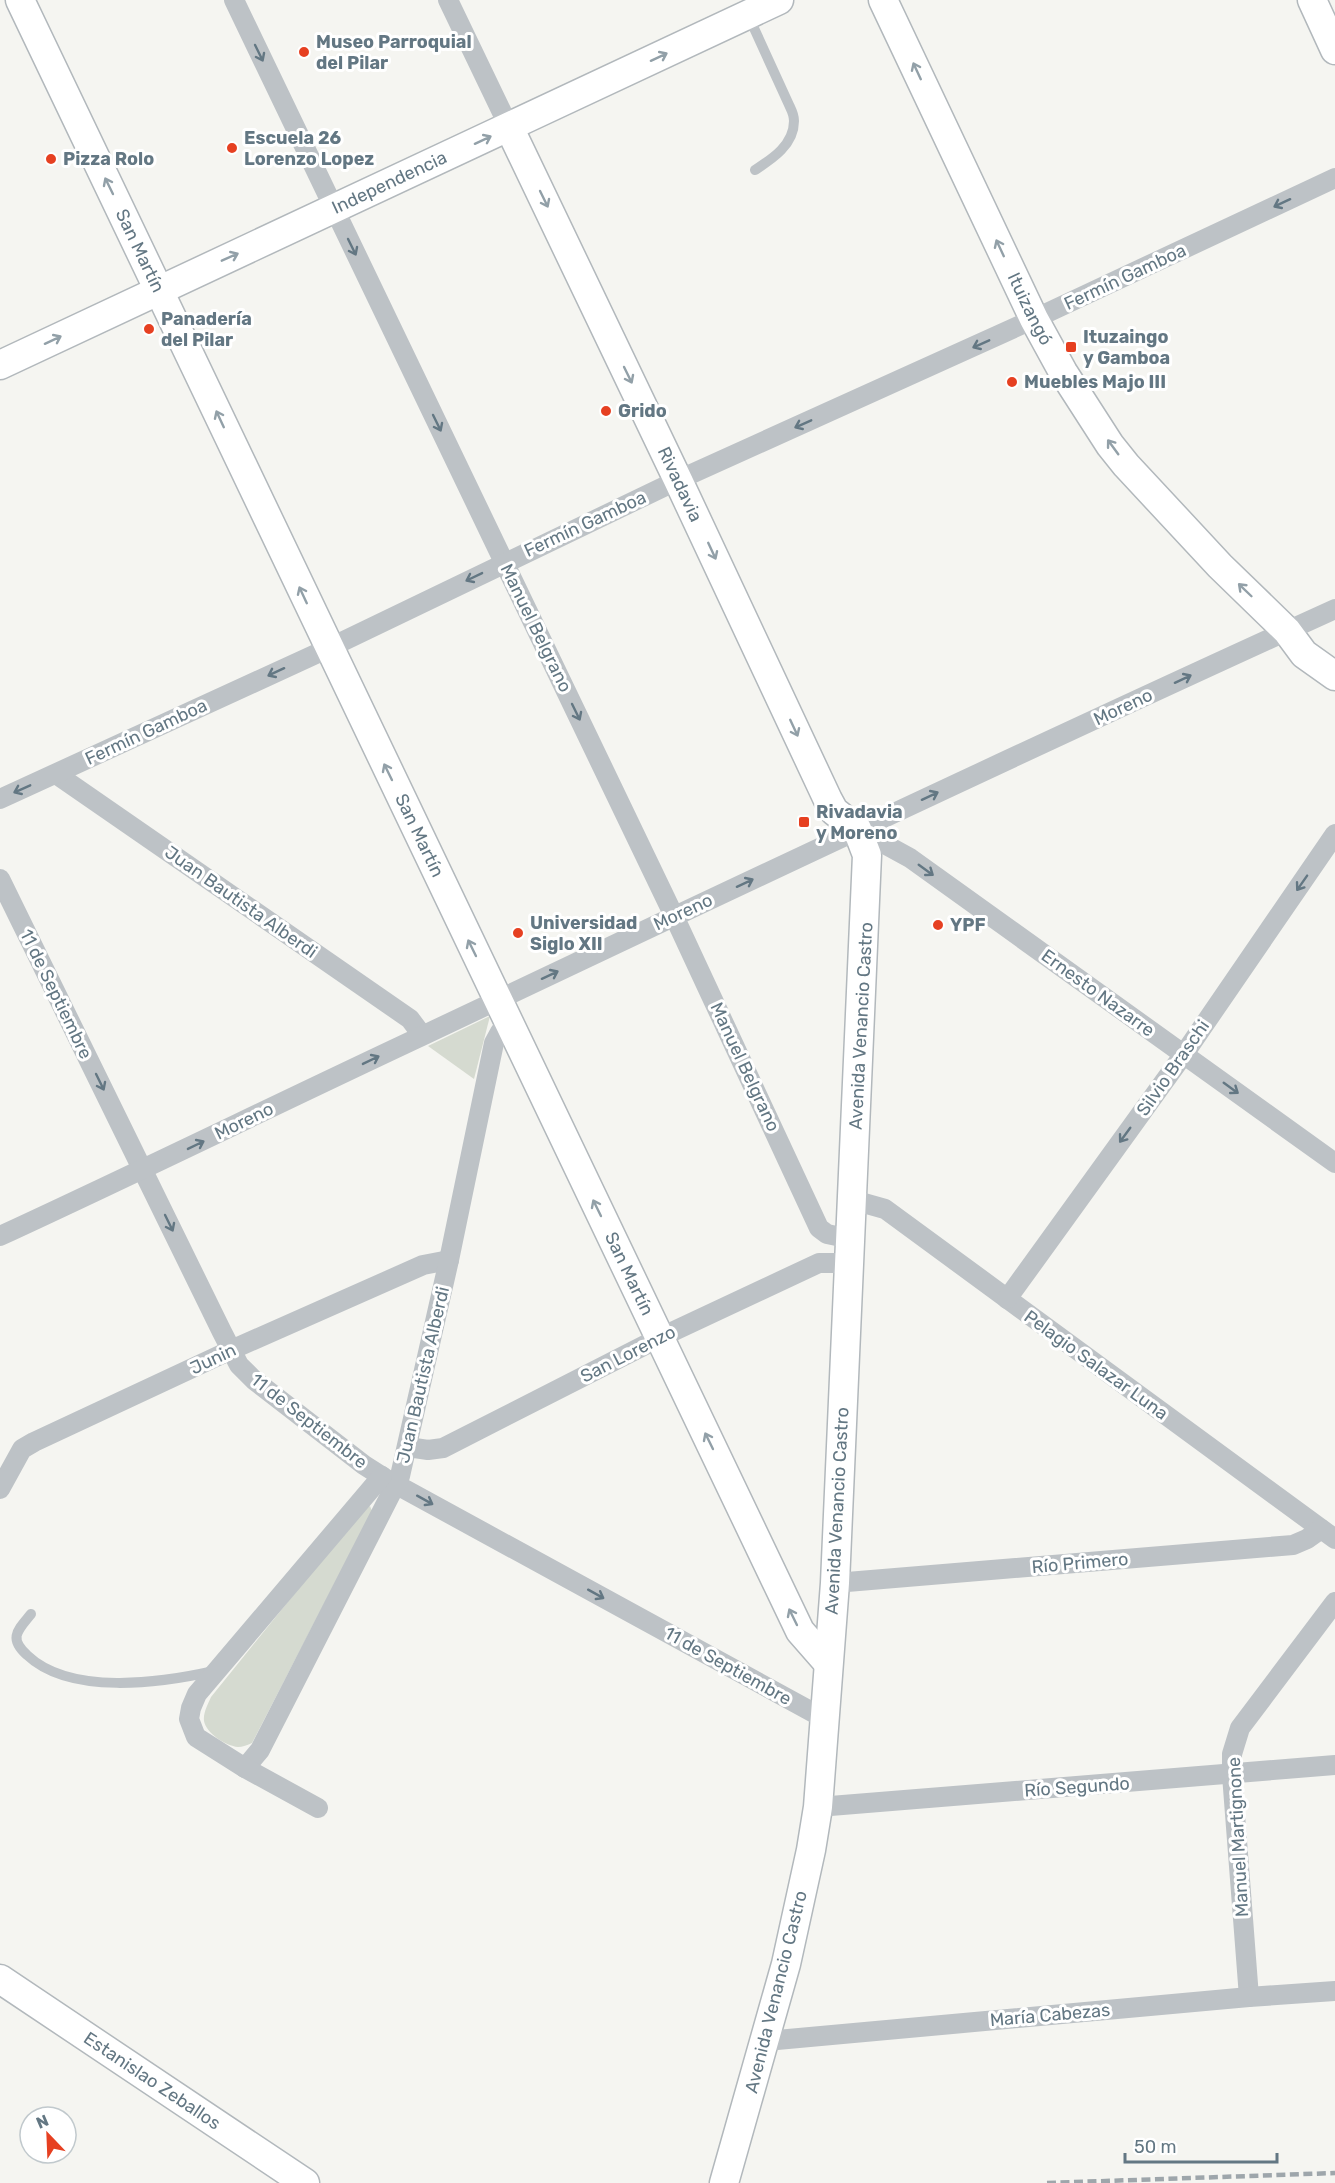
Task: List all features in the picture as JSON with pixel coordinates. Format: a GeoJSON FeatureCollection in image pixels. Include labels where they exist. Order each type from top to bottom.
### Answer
{"type":"FeatureCollection","features":[{"type":"Feature","properties":{"kind":"street","name":"San Martín"},"geometry":{"type":"LineString","coordinates":[[20,0],[800,1631],[828,1663]]}},
{"type":"Feature","properties":{"kind":"street","name":"Manuel Belgrano"},"geometry":{"type":"LineString","coordinates":[[234,0],[674,916],[819,1228],[850,1251]]}},
{"type":"Feature","properties":{"kind":"street","name":"Rivadavia"},"geometry":{"type":"LineString","coordinates":[[448,0],[678,480],[828,800],[834,811],[857,830]]}},
{"type":"Feature","properties":{"kind":"street","name":"Independencia"},"geometry":{"type":"LineString","coordinates":[[0,365],[779,0]]}},
{"type":"Feature","properties":{"kind":"street","name":"Ituizangó"},"geometry":{"type":"LineString","coordinates":[[883,0],[1034,320],[1063,372],[1110,445],[1126,465],[1220,566],[1287,630]]}},
{"type":"Feature","properties":{"kind":"street"},"geometry":{"type":"LineString","coordinates":[[1312,0],[1335,50]]}},
{"type":"Feature","properties":{"kind":"street","name":"Fermín Gamboa"},"geometry":{"type":"LineString","coordinates":[[0,799],[329,648],[678,480],[1034,320],[1335,178]]}},
{"type":"Feature","properties":{"kind":"street","name":"Moreno"},"geometry":{"type":"LineString","coordinates":[[0,1236],[857,830],[1335,609]]}},
{"type":"Feature","properties":{"kind":"street"},"geometry":{"type":"LineString","coordinates":[[1287,630],[1317,640],[1335,654]]}},
{"type":"Feature","properties":{"kind":"street"},"geometry":{"type":"LineString","coordinates":[[1287,630],[1304,654],[1335,676]]}},
{"type":"Feature","properties":{"kind":"street","name":"Juan Bautista Alberdi"},"geometry":{"type":"LineString","coordinates":[[56,774],[410,1019],[422,1035]]}},
{"type":"Feature","properties":{"kind":"street","name":"Ernesto Nazarre"},"geometry":{"type":"LineString","coordinates":[[857,830],[910,858],[1335,1163]]}},
{"type":"Feature","properties":{"kind":"street","name":"Avenida Venancio Castro"},"geometry":{"type":"LineString","coordinates":[[724,2183],[786,1964],[818,1807],[835,1583],[868,866],[867,855],[857,830]]}},
{"type":"Feature","properties":{"kind":"street","name":"Silvio Braschi"},"geometry":{"type":"LineString","coordinates":[[1007,1299],[1184,1054],[1335,834]]}},
{"type":"Feature","properties":{"kind":"street","name":"11 de Septiembre"},"geometry":{"type":"LineString","coordinates":[[0,879],[239,1365],[269,1393],[364,1465],[825,1719]]}},
{"type":"Feature","properties":{"kind":"street","name":"Juan Bautista Alberdi"},"geometry":{"type":"LineString","coordinates":[[389,1480],[196,1694],[190,1708],[189,1719],[196,1737],[245,1768],[260,1750],[389,1480],[408,1447],[494,1044],[500,1032],[509,1026]]}},
{"type":"Feature","properties":{"kind":"street","name":"Pelagio Salazar Luna"},"geometry":{"type":"LineString","coordinates":[[853,1200],[871,1203],[885,1209],[1328,1534]]}},
{"type":"Feature","properties":{"kind":"street","name":"San Lorenzo"},"geometry":{"type":"LineString","coordinates":[[408,1447],[428,1450],[443,1448],[659,1338],[819,1263],[850,1251]]}},
{"type":"Feature","properties":{"kind":"street","name":"Junin"},"geometry":{"type":"LineString","coordinates":[[0,1489],[22,1449],[231,1350],[423,1264],[449,1260]]}},
{"type":"Feature","properties":{"kind":"street","name":"Río Primero"},"geometry":{"type":"LineString","coordinates":[[835,1583],[1293,1545],[1328,1534]]}},
{"type":"Feature","properties":{"kind":"street","name":"Manuel Martignone"},"geometry":{"type":"LineString","coordinates":[[1249,1997],[1232,1754],[1240,1728],[1335,1602]]}},
{"type":"Feature","properties":{"kind":"street","name":"Río Segundo"},"geometry":{"type":"LineString","coordinates":[[818,1807],[1335,1766]]}},
{"type":"Feature","properties":{"kind":"street"},"geometry":{"type":"LineString","coordinates":[[245,1768],[318,1808]]}},
{"type":"Feature","properties":{"kind":"street","name":"Estanislao Zeballos"},"geometry":{"type":"LineString","coordinates":[[0,1979],[306,2183]]}},
{"type":"Feature","properties":{"kind":"street","name":"María Cabezas"},"geometry":{"type":"LineString","coordinates":[[766,2041],[1335,1991]]}},
{"type":"Feature","properties":{"kind":"lane"},"geometry":{"type":"LineString","coordinates":[[748,15],[790,107],[794,121],[791,133],[781,152],[755,170]]}},
{"type":"Feature","properties":{"kind":"lane"},"geometry":{"type":"LineString","coordinates":[[32,1614],[17,1630],[15,1636],[18,1647],[35,1662],[81,1681],[137,1682],[186,1677],[217,1670]]}},
{"type":"Feature","properties":{"kind":"shaded area"},"geometry":{"type":"Polygon","coordinates":[[[490,1016],[474,1079],[428,1046],[490,1016]]]}},
{"type":"Feature","properties":{"kind":"shaded area"},"geometry":{"type":"Polygon","coordinates":[[[370,1506],[372,1511],[252,1743],[238,1747],[222,1741],[208,1730],[204,1721],[211,1697],[363,1509],[370,1506]]]}},
{"type":"Feature","properties":{"kind":"railway"},"geometry":{"type":"LineString","coordinates":[[1047,2183],[1335,2173]]}},
{"type":"Feature","properties":{"kind":"place","name":"Museo Parroquial del Pilar"},"geometry":{"type":"Point","coordinates":[304,52]}},
{"type":"Feature","properties":{"kind":"place","name":"Escuela 26 Lorenzo Lopez"},"geometry":{"type":"Point","coordinates":[232,148]}},
{"type":"Feature","properties":{"kind":"place","name":"Pizza Rolo"},"geometry":{"type":"Point","coordinates":[51,159]}},
{"type":"Feature","properties":{"kind":"place","name":"Panadería del Pilar"},"geometry":{"type":"Point","coordinates":[149,329]}},
{"type":"Feature","properties":{"kind":"place","name":"Ituzaingo y Gamboa"},"geometry":{"type":"Point","coordinates":[1071,347]}},
{"type":"Feature","properties":{"kind":"place","name":"Muebles Majo III"},"geometry":{"type":"Point","coordinates":[1012,382]}},
{"type":"Feature","properties":{"kind":"place","name":"Grido"},"geometry":{"type":"Point","coordinates":[606,411]}},
{"type":"Feature","properties":{"kind":"place","name":"Rivadavia y Moreno"},"geometry":{"type":"Point","coordinates":[804,822]}},
{"type":"Feature","properties":{"kind":"place","name":"YPF"},"geometry":{"type":"Point","coordinates":[938,925]}},
{"type":"Feature","properties":{"kind":"place","name":"Universidad Siglo XII"},"geometry":{"type":"Point","coordinates":[518,933]}}]}
